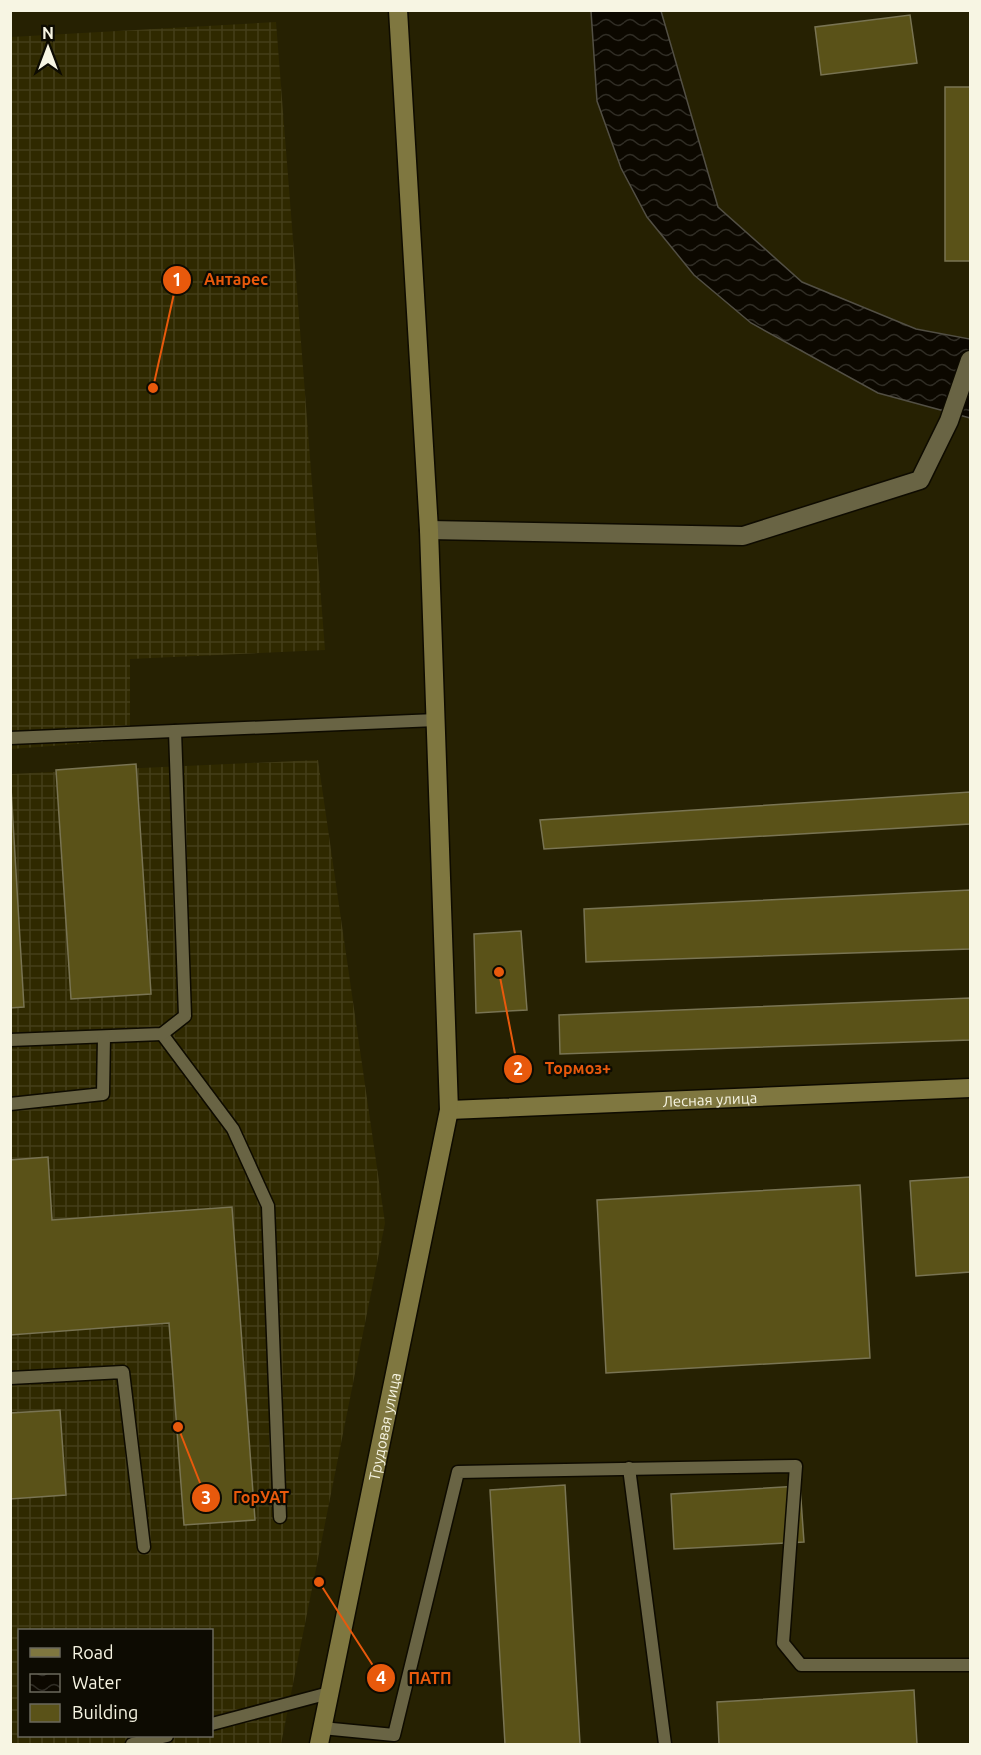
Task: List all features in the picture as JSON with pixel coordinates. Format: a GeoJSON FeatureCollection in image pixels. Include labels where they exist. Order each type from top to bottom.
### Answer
{"type":"FeatureCollection","features":[{"type":"Feature","properties":{"kind":"street","name":"Трудовая улица"},"geometry":{"type":"LineString","coordinates":[[320,1736],[449,1110],[429,530],[398,10]]}},
{"type":"Feature","properties":{"kind":"street"},"geometry":{"type":"LineString","coordinates":[[429,530],[743,536],[920,480],[949,421],[970,360]]}},
{"type":"Feature","properties":{"kind":"street","name":"Лесная улица"},"geometry":{"type":"LineString","coordinates":[[449,1110],[970,1088]]}},
{"type":"Feature","properties":{"kind":"lane"},"geometry":{"type":"LineString","coordinates":[[10,738],[436,720]]}},
{"type":"Feature","properties":{"kind":"lane"},"geometry":{"type":"LineString","coordinates":[[10,1040],[162,1034],[185,1016],[175,731]]}},
{"type":"Feature","properties":{"kind":"lane"},"geometry":{"type":"LineString","coordinates":[[162,1034],[233,1129],[268,1206],[280,1517]]}},
{"type":"Feature","properties":{"kind":"lane"},"geometry":{"type":"LineString","coordinates":[[10,1104],[103,1094],[104,1037]]}},
{"type":"Feature","properties":{"kind":"lane"},"geometry":{"type":"LineString","coordinates":[[10,1378],[123,1372],[144,1547]]}},
{"type":"Feature","properties":{"kind":"lane"},"geometry":{"type":"LineString","coordinates":[[320,1736],[394,1735],[458,1472],[796,1466],[783,1642],[801,1665],[970,1665]]}},
{"type":"Feature","properties":{"kind":"lane"},"geometry":{"type":"LineString","coordinates":[[629,1468],[665,1744]]}},
{"type":"Feature","properties":{"kind":"lane"},"geometry":{"type":"LineString","coordinates":[[213,1724],[329,1693]]}},
{"type":"Feature","properties":{"kind":"lane"},"geometry":{"type":"LineString","coordinates":[[132,1744],[163,1737]]}},
{"type":"Feature","properties":{"kind":"shaded area"},"geometry":{"type":"Polygon","coordinates":[[[276,22],[325,650],[130,659],[130,740],[11,749],[11,37],[276,22]]]}},
{"type":"Feature","properties":{"kind":"shaded area"},"geometry":{"type":"Polygon","coordinates":[[[318,760],[385,1223],[281,1744],[11,1744],[10,774],[318,760]]]}},
{"type":"Feature","properties":{"kind":"water"},"geometry":{"type":"Polygon","coordinates":[[[591,11],[661,11],[718,207],[802,282],[916,329],[970,339],[970,418],[878,393],[751,323],[694,275],[647,217],[621,168],[597,101],[591,11]]]}},
{"type":"Feature","properties":{"kind":"building"},"geometry":{"type":"Polygon","coordinates":[[[910,15],[917,63],[821,75],[815,27],[910,15]]]}},
{"type":"Feature","properties":{"kind":"building"},"geometry":{"type":"Polygon","coordinates":[[[945,87],[970,87],[970,261],[945,261],[945,87]]]}},
{"type":"Feature","properties":{"kind":"building"},"geometry":{"type":"Polygon","coordinates":[[[136,764],[151,994],[71,999],[56,770],[136,764]]]}},
{"type":"Feature","properties":{"kind":"building"},"geometry":{"type":"Polygon","coordinates":[[[10,771],[24,1007],[10,1008],[10,771]]]}},
{"type":"Feature","properties":{"kind":"building"},"geometry":{"type":"Polygon","coordinates":[[[970,792],[970,824],[544,849],[540,820],[970,792]]]}},
{"type":"Feature","properties":{"kind":"building"},"geometry":{"type":"Polygon","coordinates":[[[970,890],[970,949],[586,962],[584,909],[970,890]]]}},
{"type":"Feature","properties":{"kind":"building"},"geometry":{"type":"Polygon","coordinates":[[[521,931],[527,1010],[476,1013],[474,934],[521,931]]]}},
{"type":"Feature","properties":{"kind":"building"},"geometry":{"type":"Polygon","coordinates":[[[970,998],[970,1040],[560,1054],[559,1015],[970,998]]]}},
{"type":"Feature","properties":{"kind":"building"},"geometry":{"type":"Polygon","coordinates":[[[48,1157],[52,1220],[232,1207],[255,1520],[184,1525],[169,1323],[10,1335],[10,1160],[48,1157]]]}},
{"type":"Feature","properties":{"kind":"building"},"geometry":{"type":"Polygon","coordinates":[[[970,1177],[970,1272],[916,1276],[910,1181],[970,1177]]]}},
{"type":"Feature","properties":{"kind":"building"},"geometry":{"type":"Polygon","coordinates":[[[860,1185],[870,1358],[606,1373],[597,1200],[860,1185]]]}},
{"type":"Feature","properties":{"kind":"building"},"geometry":{"type":"Polygon","coordinates":[[[60,1410],[66,1495],[10,1499],[10,1413],[60,1410]]]}},
{"type":"Feature","properties":{"kind":"building"},"geometry":{"type":"Polygon","coordinates":[[[565,1485],[580,1744],[505,1744],[490,1490],[565,1485]]]}},
{"type":"Feature","properties":{"kind":"building"},"geometry":{"type":"Polygon","coordinates":[[[800,1486],[804,1542],[674,1549],[671,1494],[800,1486]]]}},
{"type":"Feature","properties":{"kind":"building"},"geometry":{"type":"Polygon","coordinates":[[[914,1690],[917,1744],[719,1744],[717,1702],[914,1690]]]}},
{"type":"Feature","properties":{"kind":"place","name":"Антарес"},"geometry":{"type":"Point","coordinates":[153,388]}},
{"type":"Feature","properties":{"kind":"place","name":"Тормоз+"},"geometry":{"type":"Point","coordinates":[499,972]}},
{"type":"Feature","properties":{"kind":"place","name":"ГорУАТ"},"geometry":{"type":"Point","coordinates":[178,1427]}},
{"type":"Feature","properties":{"kind":"place","name":"ПАТП"},"geometry":{"type":"Point","coordinates":[319,1582]}}]}
